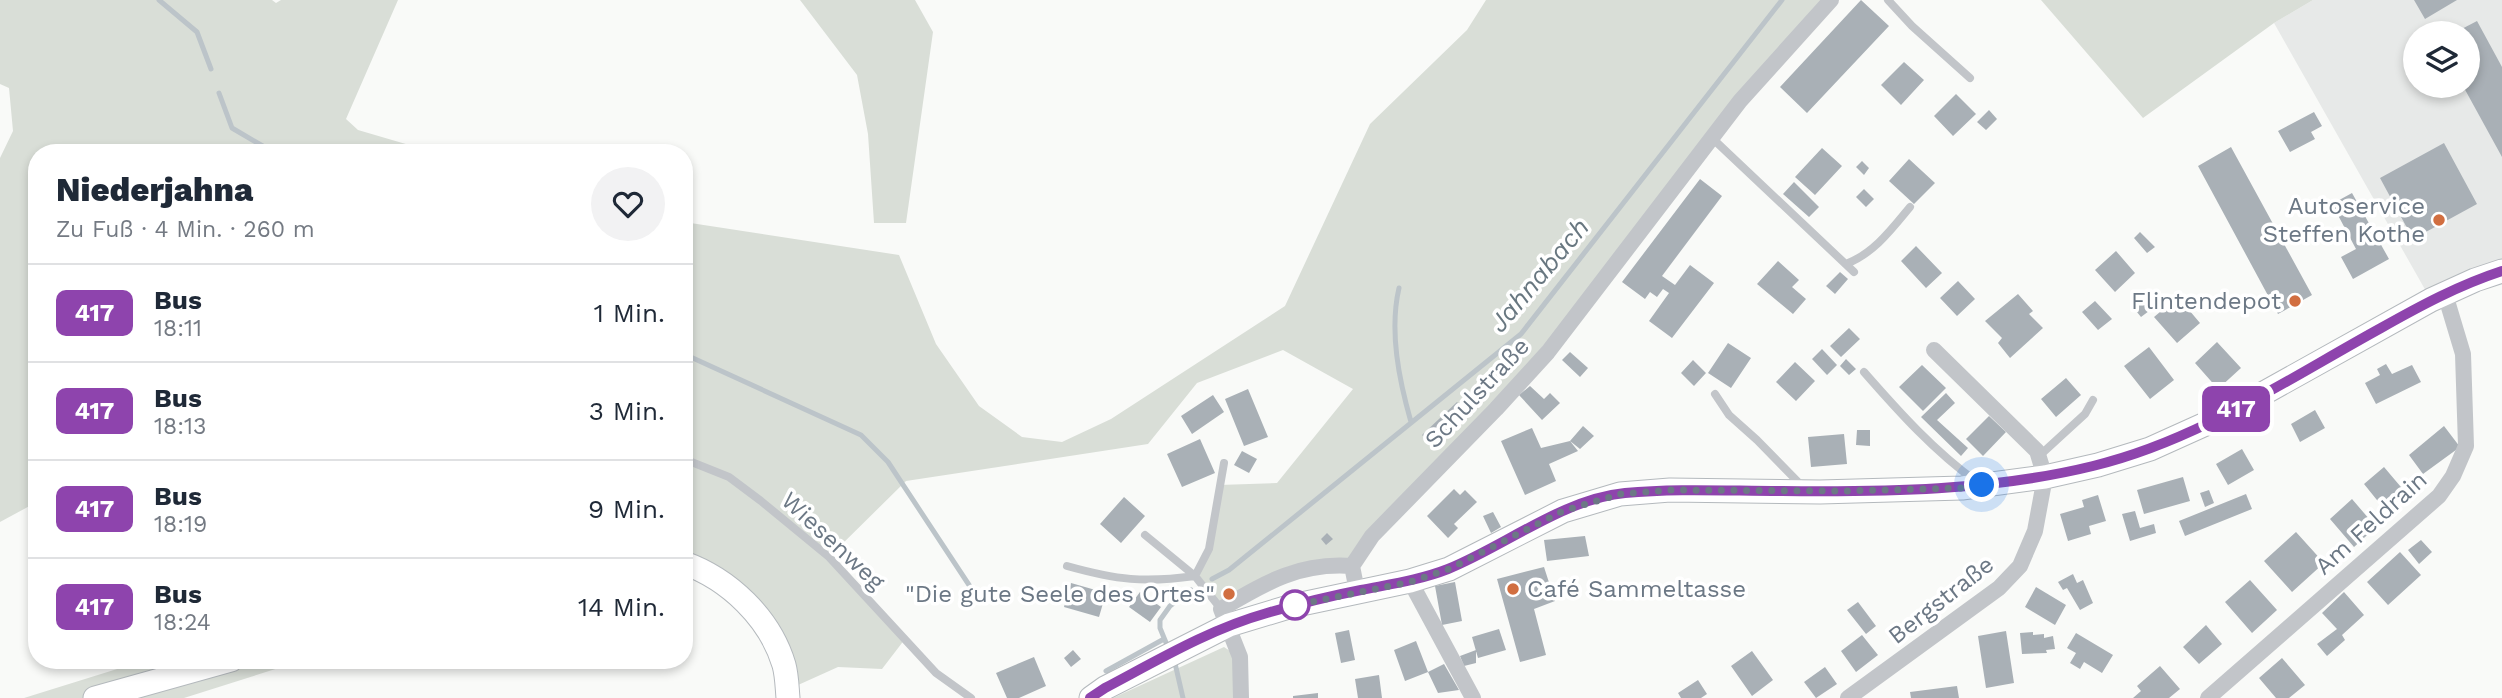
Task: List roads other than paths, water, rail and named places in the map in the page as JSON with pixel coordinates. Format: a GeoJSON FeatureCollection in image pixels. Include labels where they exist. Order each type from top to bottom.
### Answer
{"type":"FeatureCollection","features":[{"type":"Feature","properties":{"kind":"street","name":"Schulstraße"},"geometry":{"type":"LineString","coordinates":[[1352,566],[1372,536],[1548,352],[1740,101],[1831,0]]}},
{"type":"Feature","properties":{"kind":"street"},"geometry":{"type":"LineString","coordinates":[[1225,617],[1410,582],[1449,569],[1563,511],[1620,494],[1670,490],[1807,492],[1962,488],[1982,485],[2041,467],[2098,465],[2150,449],[2221,417],[2445,294],[2502,271]]}},
{"type":"Feature","properties":{"kind":"street","name":"Am Feldrain"},"geometry":{"type":"LineString","coordinates":[[2208,698],[2439,496],[2453,476],[2466,446],[2466,395],[2463,354],[2445,294]]}},
{"type":"Feature","properties":{"kind":"street"},"geometry":{"type":"LineString","coordinates":[[1934,351],[2036,452],[2041,467]]}},
{"type":"Feature","properties":{"kind":"street","name":"Bergstraße"},"geometry":{"type":"LineString","coordinates":[[1848,698],[1999,588],[2020,566],[2035,531],[2041,467]]}},
{"type":"Feature","properties":{"kind":"street"},"geometry":{"type":"LineString","coordinates":[[1091,698],[1184,646],[1225,617],[1270,579],[1327,564],[1352,566],[1357,591]]}},
{"type":"Feature","properties":{"kind":"street"},"geometry":{"type":"LineString","coordinates":[[693,566],[708,571],[728,586],[761,621],[775,643],[785,667],[788,698]]}},
{"type":"Feature","properties":{"kind":"street"},"geometry":{"type":"LineString","coordinates":[[1410,582],[1473,698]]}},
{"type":"Feature","properties":{"kind":"street"},"geometry":{"type":"LineString","coordinates":[[1225,617],[1240,657],[1241,698]]}},
{"type":"Feature","properties":{"kind":"street"},"geometry":{"type":"LineString","coordinates":[[95,698],[199,669]]}},
{"type":"Feature","properties":{"kind":"lane"},"geometry":{"type":"LineString","coordinates":[[1888,0],[1912,26],[1970,78]]}},
{"type":"Feature","properties":{"kind":"lane"},"geometry":{"type":"LineString","coordinates":[[1712,138],[1854,272]]}},
{"type":"Feature","properties":{"kind":"lane"},"geometry":{"type":"LineString","coordinates":[[1846,264],[1859,259],[1882,241],[1910,208]]}},
{"type":"Feature","properties":{"kind":"lane"},"geometry":{"type":"LineString","coordinates":[[1864,372],[1928,442],[1982,485]]}},
{"type":"Feature","properties":{"kind":"lane"},"geometry":{"type":"LineString","coordinates":[[1715,394],[1729,415],[1807,492]]}},
{"type":"Feature","properties":{"kind":"lane"},"geometry":{"type":"LineString","coordinates":[[2041,467],[2085,414],[2093,400]]}},
{"type":"Feature","properties":{"kind":"lane","name":"Wiesenweg"},"geometry":{"type":"LineString","coordinates":[[693,463],[729,477],[829,557],[936,673],[971,698]]}},
{"type":"Feature","properties":{"kind":"lane"},"geometry":{"type":"LineString","coordinates":[[1195,576],[1209,549],[1224,463]]}},
{"type":"Feature","properties":{"kind":"lane"},"geometry":{"type":"LineString","coordinates":[[1145,535],[1195,576],[1225,617]]}},
{"type":"Feature","properties":{"kind":"lane"},"geometry":{"type":"LineString","coordinates":[[1068,566],[1108,578],[1155,581],[1195,576]]}},
{"type":"Feature","properties":{"kind":"waterway"},"geometry":{"type":"LineString","coordinates":[[159,0],[197,32],[211,69]]}},
{"type":"Feature","properties":{"kind":"waterway","name":"Jahnabach"},"geometry":{"type":"LineString","coordinates":[[1212,579],[1229,570],[1521,334],[1782,0]]}},
{"type":"Feature","properties":{"kind":"waterway"},"geometry":{"type":"LineString","coordinates":[[219,93],[232,128],[259,144]]}},
{"type":"Feature","properties":{"kind":"waterway"},"geometry":{"type":"LineString","coordinates":[[1399,288],[1395,338],[1411,422]]}},
{"type":"Feature","properties":{"kind":"waterway"},"geometry":{"type":"LineString","coordinates":[[693,358],[861,435],[888,462],[973,591]]}},
{"type":"Feature","properties":{"kind":"waterway"},"geometry":{"type":"LineString","coordinates":[[1169,650],[1160,628],[1160,620],[1170,606],[1191,590]]}},
{"type":"Feature","properties":{"kind":"waterway"},"geometry":{"type":"LineString","coordinates":[[1106,671],[1164,639]]}},
{"type":"Feature","properties":{"kind":"waterway"},"geometry":{"type":"LineString","coordinates":[[1174,659],[1183,698]]}},
{"type":"Feature","properties":{"kind":"place","name":"Autoservice Steffen Kothe"},"geometry":{"type":"Point","coordinates":[2439,220]}},
{"type":"Feature","properties":{"kind":"place","name":"Flintendepot"},"geometry":{"type":"Point","coordinates":[2295,301]}},
{"type":"Feature","properties":{"kind":"place","name":"Café Sammeltasse"},"geometry":{"type":"Point","coordinates":[1513,589]}},
{"type":"Feature","properties":{"kind":"place","name":"\"Die gute Seele des Ortes\""},"geometry":{"type":"Point","coordinates":[1229,594]}}]}
